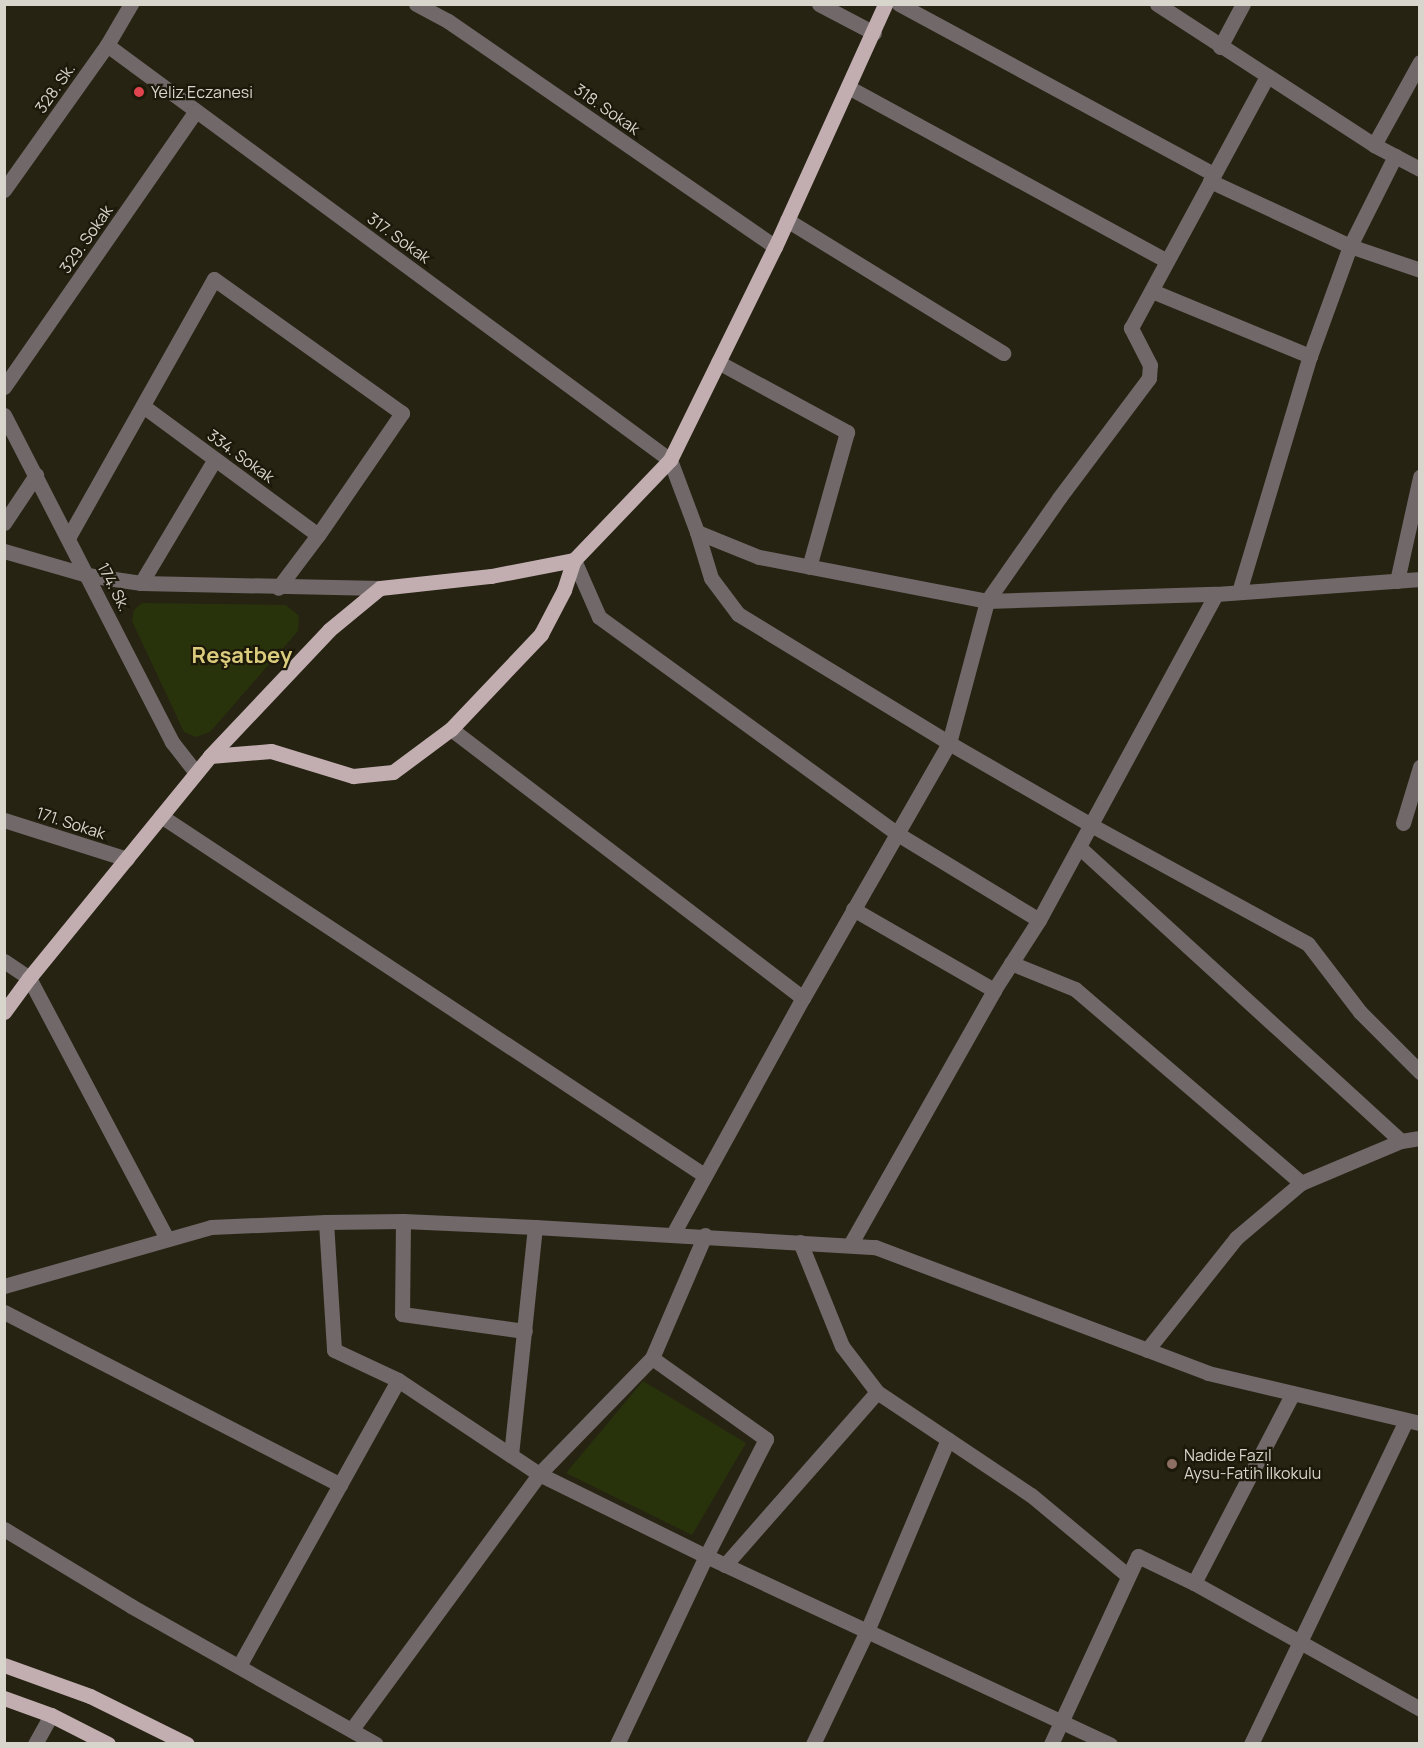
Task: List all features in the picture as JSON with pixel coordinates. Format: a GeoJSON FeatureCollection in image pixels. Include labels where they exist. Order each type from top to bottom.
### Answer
{"type":"FeatureCollection","features":[{"type":"Feature","properties":{"kind":"main road"},"geometry":{"type":"LineString","coordinates":[[210,756],[271,751],[353,776],[393,772],[451,729],[541,634],[564,590],[574,560],[670,460],[775,247],[874,33],[885,4]]}},
{"type":"Feature","properties":{"kind":"main road"},"geometry":{"type":"LineString","coordinates":[[4,1012],[29,978],[210,756],[329,630],[380,588],[491,576],[574,560]]}},
{"type":"Feature","properties":{"kind":"main road"},"geometry":{"type":"LineString","coordinates":[[4,1665],[90,1696],[188,1743]]}},
{"type":"Feature","properties":{"kind":"main road"},"geometry":{"type":"LineString","coordinates":[[4,1698],[51,1715],[108,1743]]}},
{"type":"Feature","properties":{"kind":"street","name":"328. Sk."},"geometry":{"type":"LineString","coordinates":[[4,190],[107,45],[131,4]]}},
{"type":"Feature","properties":{"kind":"street","name":"318. Sokak"},"geometry":{"type":"LineString","coordinates":[[416,4],[448,21],[775,247]]}},
{"type":"Feature","properties":{"kind":"street"},"geometry":{"type":"LineString","coordinates":[[819,4],[874,33]]}},
{"type":"Feature","properties":{"kind":"street"},"geometry":{"type":"LineString","coordinates":[[899,4],[1212,177],[1350,246],[1419,270]]}},
{"type":"Feature","properties":{"kind":"street"},"geometry":{"type":"LineString","coordinates":[[1156,4],[1374,145],[1419,169]]}},
{"type":"Feature","properties":{"kind":"street"},"geometry":{"type":"LineString","coordinates":[[1220,46],[1243,4]]}},
{"type":"Feature","properties":{"kind":"street","name":"317. Sokak"},"geometry":{"type":"LineString","coordinates":[[107,45],[670,460]]}},
{"type":"Feature","properties":{"kind":"street"},"geometry":{"type":"LineString","coordinates":[[1374,145],[1419,62]]}},
{"type":"Feature","properties":{"kind":"street"},"geometry":{"type":"LineString","coordinates":[[673,1234],[802,998],[949,743],[987,601],[1059,498],[1149,378],[1150,365],[1131,328],[1267,76]]}},
{"type":"Feature","properties":{"kind":"street"},"geometry":{"type":"LineString","coordinates":[[849,87],[1167,261]]}},
{"type":"Feature","properties":{"kind":"street","name":"329. Sokak"},"geometry":{"type":"LineString","coordinates":[[4,387],[196,111]]}},
{"type":"Feature","properties":{"kind":"street"},"geometry":{"type":"LineString","coordinates":[[1239,592],[1310,356],[1350,246],[1395,156]]}},
{"type":"Feature","properties":{"kind":"street"},"geometry":{"type":"LineString","coordinates":[[787,220],[1003,353]]}},
{"type":"Feature","properties":{"kind":"street"},"geometry":{"type":"LineString","coordinates":[[68,538],[214,279],[402,413],[318,535],[278,588]]}},
{"type":"Feature","properties":{"kind":"street"},"geometry":{"type":"LineString","coordinates":[[1152,291],[1310,356]]}},
{"type":"Feature","properties":{"kind":"street"},"geometry":{"type":"LineString","coordinates":[[718,362],[847,432],[809,567]]}},
{"type":"Feature","properties":{"kind":"street","name":"334. Sokak"},"geometry":{"type":"LineString","coordinates":[[143,406],[318,535]]}},
{"type":"Feature","properties":{"kind":"street","name":"174. Sk."},"geometry":{"type":"LineString","coordinates":[[4,415],[172,742],[196,773]]}},
{"type":"Feature","properties":{"kind":"street"},"geometry":{"type":"LineString","coordinates":[[141,583],[215,459]]}},
{"type":"Feature","properties":{"kind":"street"},"geometry":{"type":"LineString","coordinates":[[670,460],[697,532],[711,578],[738,614],[949,743],[1091,825],[1308,944],[1360,1012],[1419,1072]]}},
{"type":"Feature","properties":{"kind":"street"},"geometry":{"type":"LineString","coordinates":[[4,523],[36,476]]}},
{"type":"Feature","properties":{"kind":"street"},"geometry":{"type":"LineString","coordinates":[[1397,581],[1419,477]]}},
{"type":"Feature","properties":{"kind":"street"},"geometry":{"type":"LineString","coordinates":[[697,532],[759,557],[987,601],[1216,594],[1419,579]]}},
{"type":"Feature","properties":{"kind":"street"},"geometry":{"type":"LineString","coordinates":[[4,551],[87,575],[141,583],[278,588],[380,588]]}},
{"type":"Feature","properties":{"kind":"street"},"geometry":{"type":"LineString","coordinates":[[574,560],[599,616],[896,833],[1039,920]]}},
{"type":"Feature","properties":{"kind":"street"},"geometry":{"type":"LineString","coordinates":[[850,1245],[994,990],[1039,920],[1216,594]]}},
{"type":"Feature","properties":{"kind":"street"},"geometry":{"type":"LineString","coordinates":[[451,729],[802,998]]}},
{"type":"Feature","properties":{"kind":"street"},"geometry":{"type":"LineString","coordinates":[[1402,823],[1419,767]]}},
{"type":"Feature","properties":{"kind":"street"},"geometry":{"type":"LineString","coordinates":[[161,816],[704,1175]]}},
{"type":"Feature","properties":{"kind":"street","name":"171. Sokak"},"geometry":{"type":"LineString","coordinates":[[4,820],[127,859]]}},
{"type":"Feature","properties":{"kind":"street"},"geometry":{"type":"LineString","coordinates":[[1079,847],[1401,1141]]}},
{"type":"Feature","properties":{"kind":"street"},"geometry":{"type":"LineString","coordinates":[[853,909],[994,990]]}},
{"type":"Feature","properties":{"kind":"street"},"geometry":{"type":"LineString","coordinates":[[4,961],[29,978],[167,1239]]}},
{"type":"Feature","properties":{"kind":"street"},"geometry":{"type":"LineString","coordinates":[[1011,963],[1075,989],[1300,1183]]}},
{"type":"Feature","properties":{"kind":"street"},"geometry":{"type":"LineString","coordinates":[[1147,1350],[1236,1238],[1300,1183],[1401,1141],[1419,1138]]}},
{"type":"Feature","properties":{"kind":"street"},"geometry":{"type":"LineString","coordinates":[[4,1286],[211,1227],[403,1221],[705,1235],[875,1247],[1208,1373],[1413,1421],[1298,1642],[1251,1743]]}},
{"type":"Feature","properties":{"kind":"street"},"geometry":{"type":"LineString","coordinates":[[403,1221],[402,1314],[525,1331]]}},
{"type":"Feature","properties":{"kind":"street"},"geometry":{"type":"LineString","coordinates":[[326,1222],[334,1350],[398,1380],[538,1474],[724,1565],[1110,1743]]}},
{"type":"Feature","properties":{"kind":"street"},"geometry":{"type":"LineString","coordinates":[[511,1455],[535,1227]]}},
{"type":"Feature","properties":{"kind":"street"},"geometry":{"type":"LineString","coordinates":[[352,1729],[538,1474],[652,1358],[705,1235]]}},
{"type":"Feature","properties":{"kind":"street"},"geometry":{"type":"LineString","coordinates":[[800,1242],[842,1346],[877,1392],[1031,1495],[1127,1575]]}},
{"type":"Feature","properties":{"kind":"street"},"geometry":{"type":"LineString","coordinates":[[4,1312],[340,1485]]}},
{"type":"Feature","properties":{"kind":"street"},"geometry":{"type":"LineString","coordinates":[[618,1743],[706,1556],[766,1439],[652,1358]]}},
{"type":"Feature","properties":{"kind":"street"},"geometry":{"type":"LineString","coordinates":[[239,1666],[398,1380]]}},
{"type":"Feature","properties":{"kind":"street"},"geometry":{"type":"LineString","coordinates":[[724,1565],[877,1392]]}},
{"type":"Feature","properties":{"kind":"street"},"geometry":{"type":"LineString","coordinates":[[1194,1583],[1293,1393]]}},
{"type":"Feature","properties":{"kind":"street"},"geometry":{"type":"LineString","coordinates":[[813,1743],[867,1631],[948,1439]]}},
{"type":"Feature","properties":{"kind":"street"},"geometry":{"type":"LineString","coordinates":[[4,1529],[131,1606],[376,1743]]}},
{"type":"Feature","properties":{"kind":"street"},"geometry":{"type":"LineString","coordinates":[[1051,1743],[1127,1575],[1138,1556],[1194,1583],[1419,1709]]}},
{"type":"Feature","properties":{"kind":"street"},"geometry":{"type":"LineString","coordinates":[[35,1743],[51,1715]]}},
{"type":"Feature","properties":{"kind":"green space"},"geometry":{"type":"Polygon","coordinates":[[[142,603],[286,605],[299,616],[298,631],[210,732],[196,737],[184,732],[132,621],[134,610],[142,603]]]}},
{"type":"Feature","properties":{"kind":"green space"},"geometry":{"type":"Polygon","coordinates":[[[643,1381],[746,1443],[692,1535],[566,1473],[643,1381]]]}},
{"type":"Feature","properties":{"kind":"place","name":"Yeliz Eczanesi"},"geometry":{"type":"Point","coordinates":[139,92]}},
{"type":"Feature","properties":{"kind":"place","name":"Nadide Fazıl Aysu-Fatih İlkokulu"},"geometry":{"type":"Point","coordinates":[1172,1464]}},
{"type":"Feature","properties":{"kind":"district","name":"Reşatbey"},"geometry":{"type":"Point","coordinates":[242,656]}}]}
